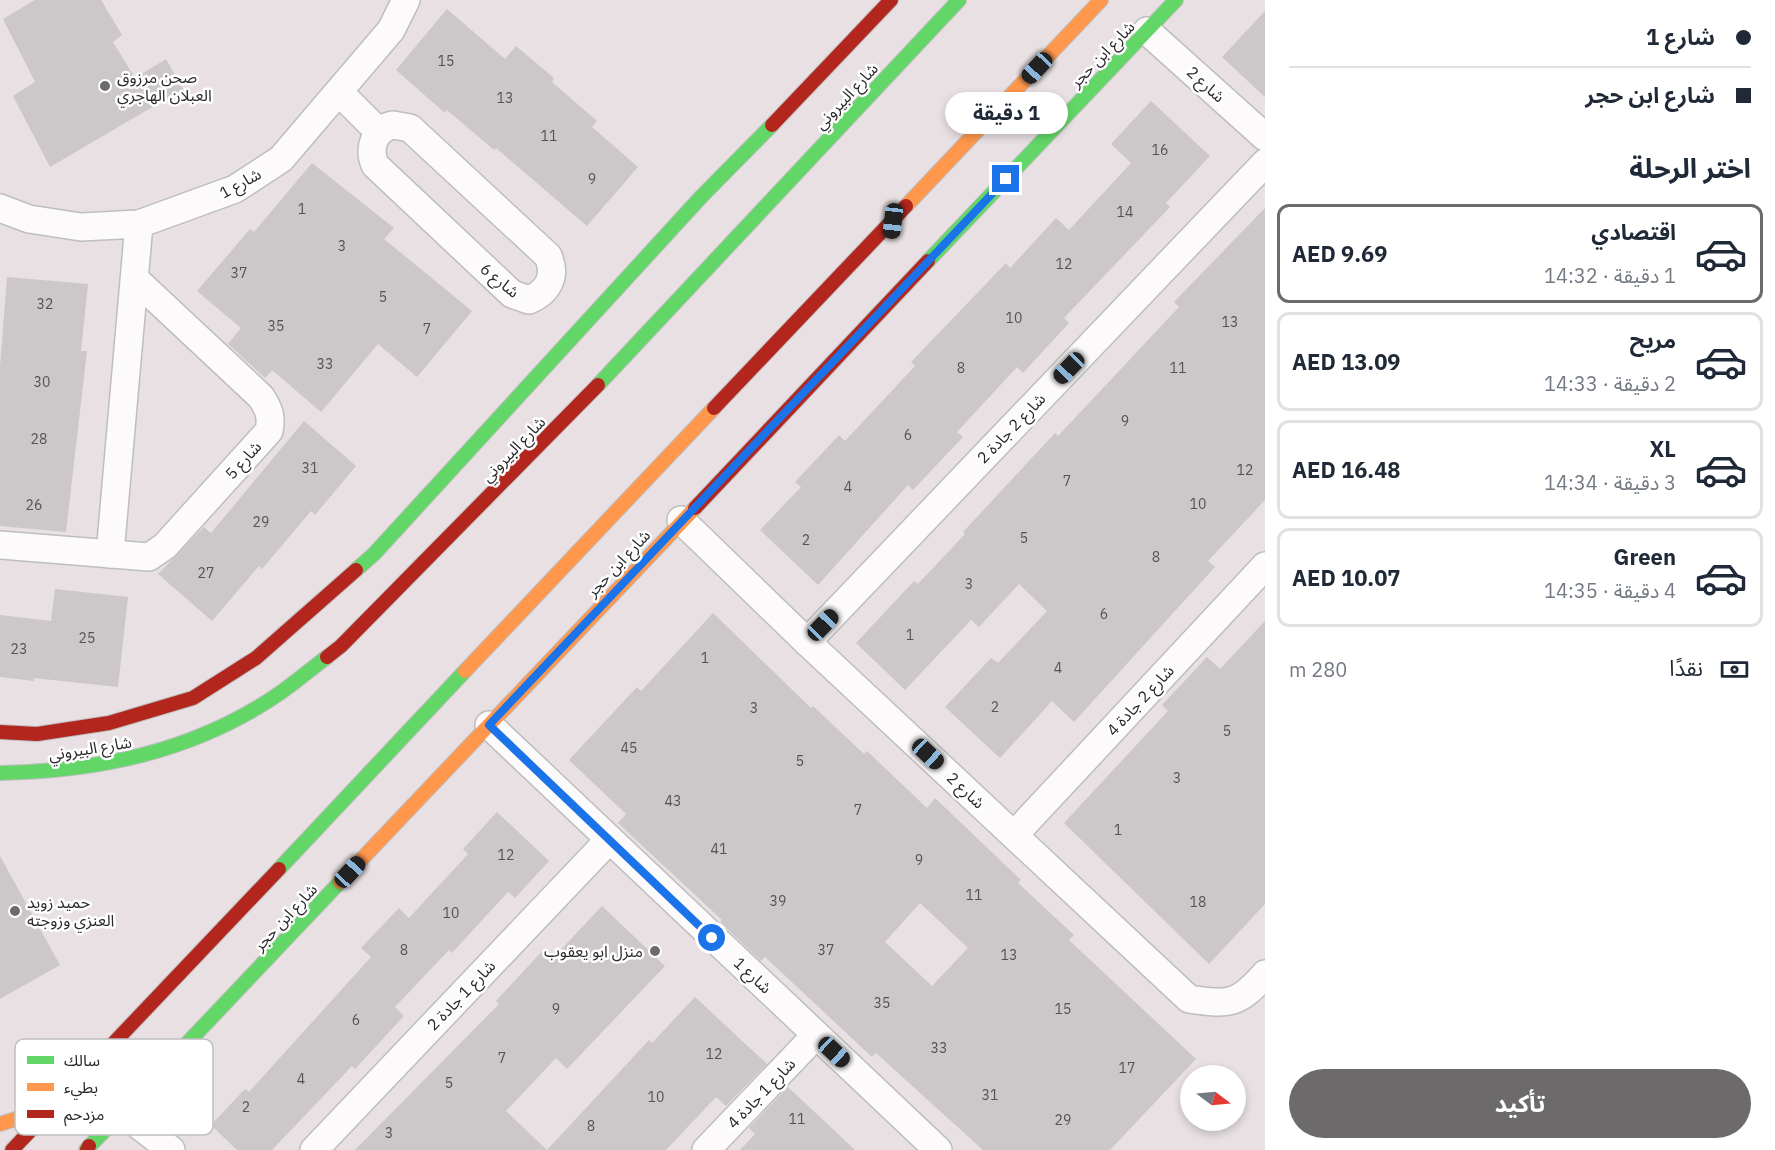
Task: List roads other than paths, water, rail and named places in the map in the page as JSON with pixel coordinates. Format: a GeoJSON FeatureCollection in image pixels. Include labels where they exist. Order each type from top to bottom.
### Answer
{"type":"FeatureCollection","features":[{"type":"Feature","properties":{"kind":"main road","name":"شارع البيروني"},"geometry":{"type":"LineString","coordinates":[[0,732],[37,734],[109,723],[192,698],[256,658],[374,554],[488,431],[522,401],[700,197],[831,65],[891,0]]}},
{"type":"Feature","properties":{"kind":"main road","name":"شارع البيروني"},"geometry":{"type":"LineString","coordinates":[[0,773],[53,772],[130,760],[210,732],[279,694],[341,646],[555,429],[959,0]]}},
{"type":"Feature","properties":{"kind":"main road"},"geometry":{"type":"LineString","coordinates":[[118,1039],[848,275],[893,221],[1101,0]]}},
{"type":"Feature","properties":{"kind":"main road","name":"شارع ابن حجر"},"geometry":{"type":"LineString","coordinates":[[193,1039],[681,520],[1176,0]]}},
{"type":"Feature","properties":{"kind":"main road"},"geometry":{"type":"LineString","coordinates":[[891,243],[893,221]]}},
{"type":"Feature","properties":{"kind":"main road"},"geometry":{"type":"LineString","coordinates":[[910,260],[927,262]]}},
{"type":"Feature","properties":{"kind":"main road"},"geometry":{"type":"LineString","coordinates":[[878,289],[883,295],[885,306]]}},
{"type":"Feature","properties":{"kind":"main road"},"geometry":{"type":"LineString","coordinates":[[535,423],[555,429]]}},
{"type":"Feature","properties":{"kind":"main road"},"geometry":{"type":"LineString","coordinates":[[488,431],[512,440],[522,463]]}},
{"type":"Feature","properties":{"kind":"main road"},"geometry":{"type":"LineString","coordinates":[[0,1124],[15,1119]]}},
{"type":"Feature","properties":{"kind":"main road"},"geometry":{"type":"LineString","coordinates":[[12,1150],[26,1135]]}},
{"type":"Feature","properties":{"kind":"main road","name":"شارع ابن حجر"},"geometry":{"type":"LineString","coordinates":[[87,1149],[101,1135]]}},
{"type":"Feature","properties":{"kind":"street","name":"شارع 1"},"geometry":{"type":"LineString","coordinates":[[0,208],[29,219],[81,227],[139,224],[235,189],[281,159],[391,30],[406,0]]}},
{"type":"Feature","properties":{"kind":"street","name":"شارع 2"},"geometry":{"type":"LineString","coordinates":[[1147,31],[1265,137]]}},
{"type":"Feature","properties":{"kind":"street"},"geometry":{"type":"LineString","coordinates":[[339,92],[378,131]]}},
{"type":"Feature","properties":{"kind":"street","name":"شارع 6"},"geometry":{"type":"LineString","coordinates":[[393,125],[410,128],[548,256],[552,274],[544,292],[529,300],[512,294],[375,165],[372,147],[378,131],[393,125]]}},
{"type":"Feature","properties":{"kind":"street","name":"شارع 2 جادة 2"},"geometry":{"type":"LineString","coordinates":[[807,642],[1265,163]]}},
{"type":"Feature","properties":{"kind":"street"},"geometry":{"type":"LineString","coordinates":[[110,554],[136,280],[139,224]]}},
{"type":"Feature","properties":{"kind":"street","name":"شارع 5"},"geometry":{"type":"LineString","coordinates":[[0,545],[149,557],[159,552],[269,431],[272,420],[269,409],[261,398],[136,280]]}},
{"type":"Feature","properties":{"kind":"street","name":"شارع 2"},"geometry":{"type":"LineString","coordinates":[[681,520],[807,642],[1189,999],[1220,1004],[1247,995],[1262,982]]}},
{"type":"Feature","properties":{"kind":"street","name":"شارع 2 جادة 4"},"geometry":{"type":"LineString","coordinates":[[1014,835],[1265,566]]}},
{"type":"Feature","properties":{"kind":"street","name":"شارع 1"},"geometry":{"type":"LineString","coordinates":[[489,725],[938,1150]]}},
{"type":"Feature","properties":{"kind":"street","name":"شارع 1 جادة 2"},"geometry":{"type":"LineString","coordinates":[[314,1150],[609,840]]}},
{"type":"Feature","properties":{"kind":"street","name":"شارع 1 جادة 4"},"geometry":{"type":"LineString","coordinates":[[706,1150],[816,1035]]}},
{"type":"Feature","properties":{"kind":"street"},"geometry":{"type":"LineString","coordinates":[[152,1135],[171,1150]]}},
{"type":"Feature","properties":{"kind":"place","name":"صحن مرزوق العبلان الهاجري"},"geometry":{"type":"Point","coordinates":[105,86]}},
{"type":"Feature","properties":{"kind":"place","name":"حميد زويد العنزي وزوجته"},"geometry":{"type":"Point","coordinates":[15,911]}},
{"type":"Feature","properties":{"kind":"place","name":"منزل ابو يعقوب"},"geometry":{"type":"Point","coordinates":[655,951]}}]}
